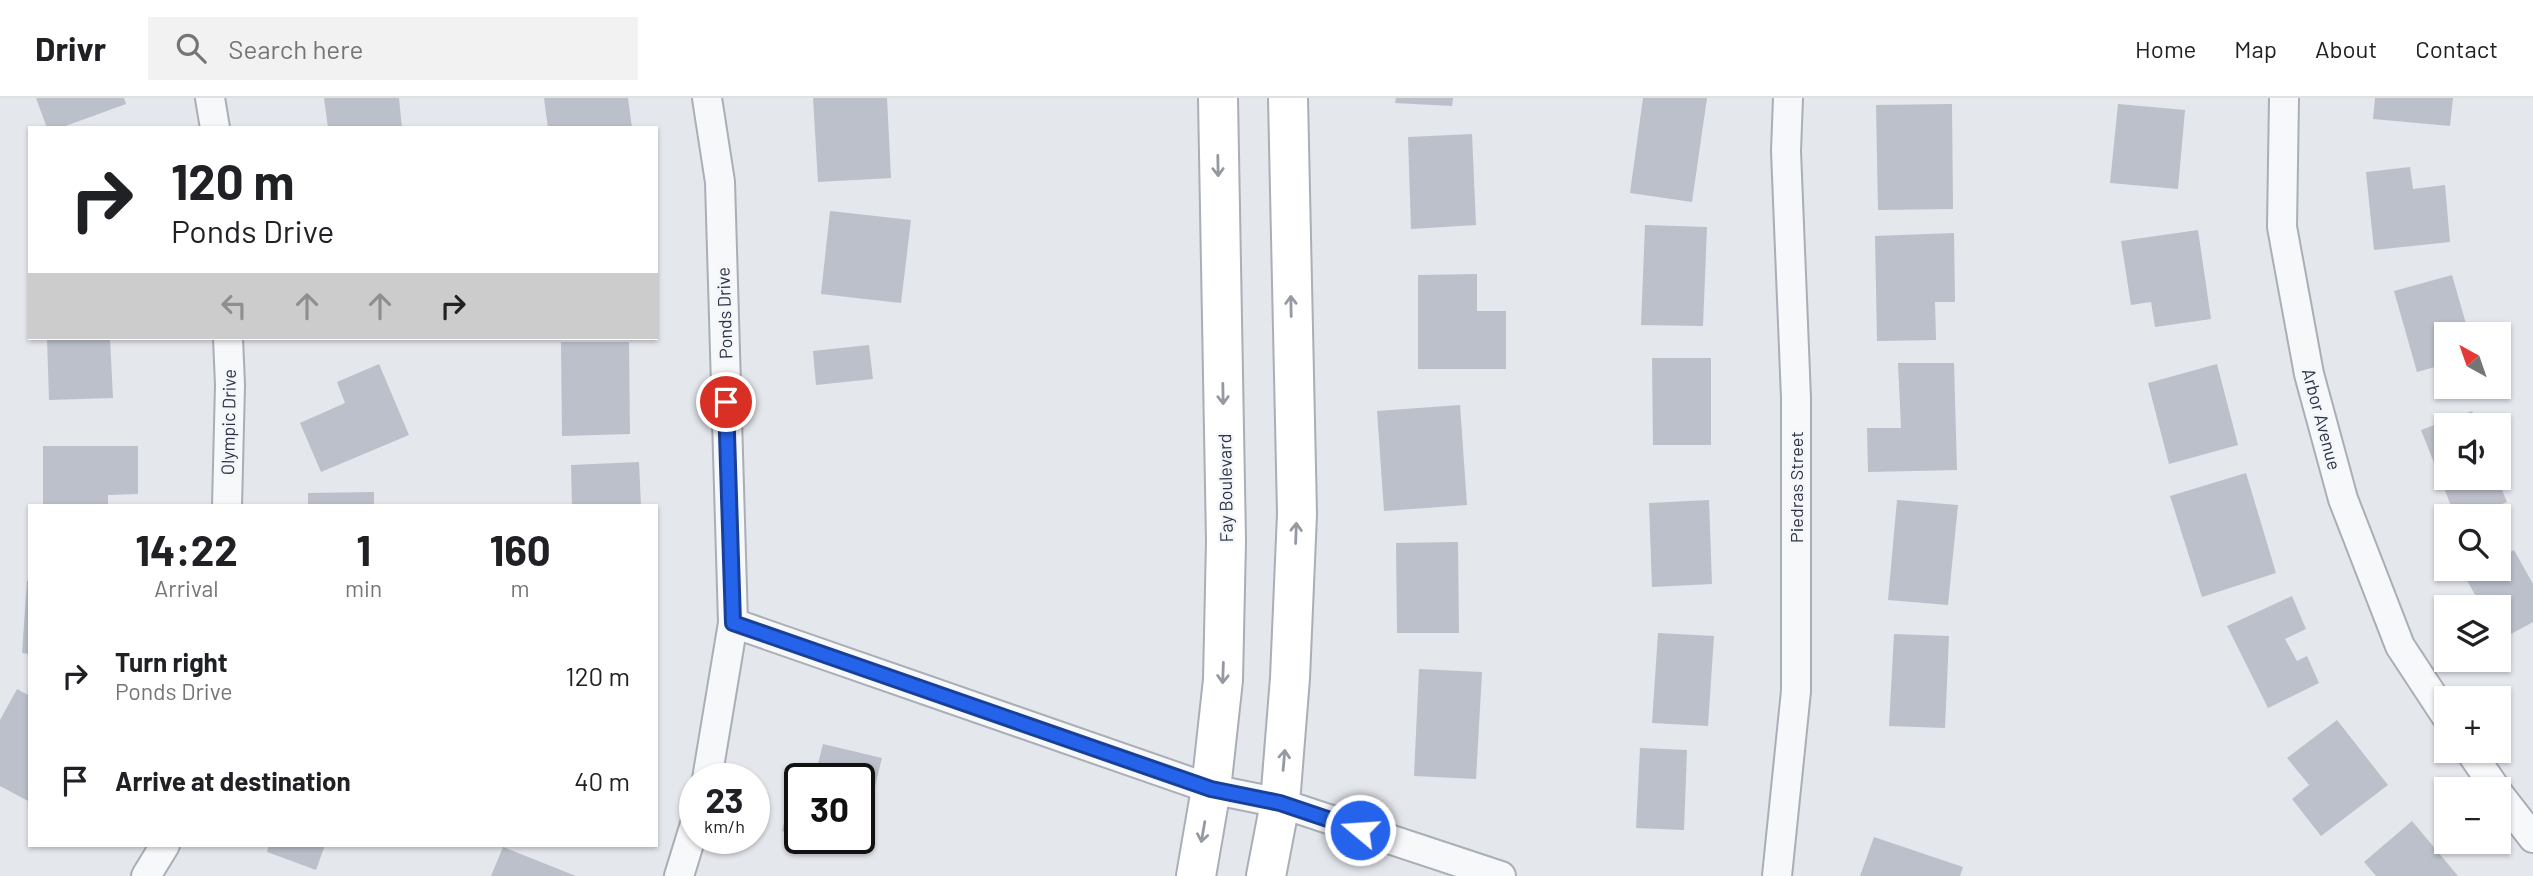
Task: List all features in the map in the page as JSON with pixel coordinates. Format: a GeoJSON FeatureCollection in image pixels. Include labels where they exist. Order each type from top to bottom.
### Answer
{"type":"FeatureCollection","features":[{"type":"Feature","properties":{"kind":"main road","name":"Fay Boulevard"},"geometry":{"type":"LineString","coordinates":[[1196,876],[1211,789],[1223,680],[1226,541],[1218,98]]}},
{"type":"Feature","properties":{"kind":"main road"},"geometry":{"type":"LineString","coordinates":[[1266,876],[1280,803],[1290,678],[1297,514],[1288,98]]}},
{"type":"Feature","properties":{"kind":"street"},"geometry":{"type":"LineString","coordinates":[[210,98],[215,126]]}},
{"type":"Feature","properties":{"kind":"street","name":"Ponds Drive"},"geometry":{"type":"LineString","coordinates":[[707,98],[720,182],[733,623],[710,763]]}},
{"type":"Feature","properties":{"kind":"street","name":"Piedras Street"},"geometry":{"type":"LineString","coordinates":[[1777,876],[1796,691],[1796,398],[1786,151],[1788,98]]}},
{"type":"Feature","properties":{"kind":"street","name":"Arbor Avenue"},"geometry":{"type":"LineString","coordinates":[[2284,98],[2282,227],[2309,374],[2343,499],[2400,646],[2434,698]]}},
{"type":"Feature","properties":{"kind":"street","name":"Olympic Drive"},"geometry":{"type":"LineString","coordinates":[[227,504],[230,385],[228,340]]}},
{"type":"Feature","properties":{"kind":"street"},"geometry":{"type":"LineString","coordinates":[[733,623],[1211,789],[1280,803],[1502,876]]}},
{"type":"Feature","properties":{"kind":"street"},"geometry":{"type":"LineString","coordinates":[[2511,810],[2533,838]]}},
{"type":"Feature","properties":{"kind":"street"},"geometry":{"type":"LineString","coordinates":[[146,876],[164,847]]}},
{"type":"Feature","properties":{"kind":"street"},"geometry":{"type":"LineString","coordinates":[[679,876],[686,854]]}},
{"type":"Feature","properties":{"kind":"building"},"geometry":{"type":"Polygon","coordinates":[[[36,98],[124,98],[126,104],[66,126],[46,126],[36,98]]]}},
{"type":"Feature","properties":{"kind":"building"},"geometry":{"type":"Polygon","coordinates":[[[324,98],[399,98],[402,126],[328,126],[324,98]]]}},
{"type":"Feature","properties":{"kind":"building"},"geometry":{"type":"Polygon","coordinates":[[[544,98],[628,98],[632,126],[548,126],[544,98]]]}},
{"type":"Feature","properties":{"kind":"building"},"geometry":{"type":"Polygon","coordinates":[[[813,98],[887,98],[891,178],[818,182],[813,98]]]}},
{"type":"Feature","properties":{"kind":"building"},"geometry":{"type":"Polygon","coordinates":[[[1396,98],[1453,98],[1452,106],[1395,103],[1396,98]]]}},
{"type":"Feature","properties":{"kind":"building"},"geometry":{"type":"Polygon","coordinates":[[[1643,98],[1707,98],[1692,202],[1630,193],[1643,98]]]}},
{"type":"Feature","properties":{"kind":"building"},"geometry":{"type":"Polygon","coordinates":[[[2375,98],[2453,98],[2450,126],[2373,119],[2375,98]]]}},
{"type":"Feature","properties":{"kind":"building"},"geometry":{"type":"Polygon","coordinates":[[[1952,104],[1953,209],[1878,210],[1876,105],[1952,104]]]}},
{"type":"Feature","properties":{"kind":"building"},"geometry":{"type":"Polygon","coordinates":[[[2118,104],[2185,110],[2178,189],[2110,183],[2118,104]]]}},
{"type":"Feature","properties":{"kind":"building"},"geometry":{"type":"Polygon","coordinates":[[[1472,134],[1476,225],[1411,229],[1408,137],[1472,134]]]}},
{"type":"Feature","properties":{"kind":"building"},"geometry":{"type":"Polygon","coordinates":[[[2410,167],[2413,189],[2445,185],[2450,242],[2374,250],[2366,172],[2410,167]]]}},
{"type":"Feature","properties":{"kind":"building"},"geometry":{"type":"Polygon","coordinates":[[[830,211],[911,220],[901,303],[821,294],[830,211]]]}},
{"type":"Feature","properties":{"kind":"building"},"geometry":{"type":"Polygon","coordinates":[[[1645,225],[1707,227],[1703,326],[1641,325],[1645,225]]]}},
{"type":"Feature","properties":{"kind":"building"},"geometry":{"type":"Polygon","coordinates":[[[2198,230],[2211,319],[2155,327],[2151,302],[2131,305],[2121,241],[2198,230]]]}},
{"type":"Feature","properties":{"kind":"building"},"geometry":{"type":"Polygon","coordinates":[[[1954,233],[1955,302],[1935,302],[1936,340],[1877,341],[1875,236],[1954,233]]]}},
{"type":"Feature","properties":{"kind":"building"},"geometry":{"type":"Polygon","coordinates":[[[1477,274],[1477,311],[1506,311],[1506,369],[1418,369],[1418,275],[1477,274]]]}},
{"type":"Feature","properties":{"kind":"building"},"geometry":{"type":"Polygon","coordinates":[[[2452,275],[2466,322],[2434,322],[2434,367],[2417,372],[2394,291],[2452,275]]]}},
{"type":"Feature","properties":{"kind":"building"},"geometry":{"type":"Polygon","coordinates":[[[47,340],[110,340],[113,398],[49,400],[47,340]]]}},
{"type":"Feature","properties":{"kind":"building"},"geometry":{"type":"Polygon","coordinates":[[[561,342],[629,342],[630,434],[562,436],[561,342]]]}},
{"type":"Feature","properties":{"kind":"building"},"geometry":{"type":"Polygon","coordinates":[[[869,345],[873,379],[816,385],[813,351],[869,345]]]}},
{"type":"Feature","properties":{"kind":"building"},"geometry":{"type":"Polygon","coordinates":[[[1652,358],[1711,358],[1711,445],[1653,445],[1652,358]]]}},
{"type":"Feature","properties":{"kind":"building"},"geometry":{"type":"Polygon","coordinates":[[[1898,363],[1954,363],[1957,470],[1868,472],[1867,428],[1901,428],[1898,363]]]}},
{"type":"Feature","properties":{"kind":"building"},"geometry":{"type":"Polygon","coordinates":[[[379,364],[409,435],[321,472],[300,423],[345,403],[337,382],[379,364]]]}},
{"type":"Feature","properties":{"kind":"building"},"geometry":{"type":"Polygon","coordinates":[[[2217,364],[2238,445],[2169,464],[2148,383],[2217,364]]]}},
{"type":"Feature","properties":{"kind":"building"},"geometry":{"type":"Polygon","coordinates":[[[1460,405],[1467,505],[1384,511],[1377,411],[1460,405]]]}},
{"type":"Feature","properties":{"kind":"building"},"geometry":{"type":"Polygon","coordinates":[[[2434,425],[2434,463],[2421,430],[2434,425]]]}},
{"type":"Feature","properties":{"kind":"building"},"geometry":{"type":"Polygon","coordinates":[[[43,446],[138,446],[138,494],[108,495],[108,504],[43,504],[43,446]]]}},
{"type":"Feature","properties":{"kind":"building"},"geometry":{"type":"Polygon","coordinates":[[[639,462],[641,504],[572,504],[571,465],[639,462]]]}},
{"type":"Feature","properties":{"kind":"building"},"geometry":{"type":"Polygon","coordinates":[[[2246,473],[2276,573],[2202,597],[2170,496],[2246,473]]]}},
{"type":"Feature","properties":{"kind":"building"},"geometry":{"type":"Polygon","coordinates":[[[2445,490],[2502,490],[2507,502],[2502,504],[2450,504],[2445,490]]]}},
{"type":"Feature","properties":{"kind":"building"},"geometry":{"type":"Polygon","coordinates":[[[374,492],[374,504],[308,504],[308,493],[374,492]]]}},
{"type":"Feature","properties":{"kind":"building"},"geometry":{"type":"Polygon","coordinates":[[[1709,500],[1712,584],[1652,587],[1649,503],[1709,500]]]}},
{"type":"Feature","properties":{"kind":"building"},"geometry":{"type":"Polygon","coordinates":[[[1897,500],[1958,505],[1948,605],[1888,600],[1897,500]]]}},
{"type":"Feature","properties":{"kind":"building"},"geometry":{"type":"Polygon","coordinates":[[[1458,542],[1459,633],[1397,633],[1396,543],[1458,542]]]}},
{"type":"Feature","properties":{"kind":"building"},"geometry":{"type":"Polygon","coordinates":[[[2514,550],[2533,584],[2533,622],[2511,634],[2511,595],[2475,595],[2467,581],[2511,581],[2511,552],[2514,550]]]}},
{"type":"Feature","properties":{"kind":"building"},"geometry":{"type":"Polygon","coordinates":[[[27,581],[28,581],[28,654],[22,653],[27,581]]]}},
{"type":"Feature","properties":{"kind":"building"},"geometry":{"type":"Polygon","coordinates":[[[2292,596],[2306,629],[2285,639],[2297,661],[2307,656],[2319,683],[2268,708],[2227,626],[2292,596]]]}},
{"type":"Feature","properties":{"kind":"building"},"geometry":{"type":"Polygon","coordinates":[[[1658,633],[1714,636],[1708,726],[1652,723],[1658,633]]]}},
{"type":"Feature","properties":{"kind":"building"},"geometry":{"type":"Polygon","coordinates":[[[1894,634],[1949,636],[1945,728],[1889,726],[1894,634]]]}},
{"type":"Feature","properties":{"kind":"building"},"geometry":{"type":"Polygon","coordinates":[[[1419,669],[1482,672],[1476,779],[1414,776],[1419,669]]]}},
{"type":"Feature","properties":{"kind":"building"},"geometry":{"type":"Polygon","coordinates":[[[17,689],[28,695],[28,801],[0,786],[0,720],[17,689]]]}},
{"type":"Feature","properties":{"kind":"building"},"geometry":{"type":"Polygon","coordinates":[[[2337,720],[2388,785],[2321,836],[2292,799],[2309,785],[2287,758],[2337,720]]]}},
{"type":"Feature","properties":{"kind":"building"},"geometry":{"type":"Polygon","coordinates":[[[823,744],[882,758],[875,786],[875,763],[818,763],[823,744]]]}},
{"type":"Feature","properties":{"kind":"building"},"geometry":{"type":"Polygon","coordinates":[[[1640,748],[1687,750],[1684,830],[1636,828],[1640,748]]]}},
{"type":"Feature","properties":{"kind":"building"},"geometry":{"type":"Polygon","coordinates":[[[2412,821],[2434,847],[2434,854],[2440,854],[2458,876],[2376,876],[2364,862],[2412,821]]]}},
{"type":"Feature","properties":{"kind":"building"},"geometry":{"type":"Polygon","coordinates":[[[1874,837],[1963,867],[1960,876],[1860,876],[1874,837]]]}},
{"type":"Feature","properties":{"kind":"building"},"geometry":{"type":"Polygon","coordinates":[[[268,847],[324,847],[316,870],[267,852],[268,847]]]}},
{"type":"Feature","properties":{"kind":"building"},"geometry":{"type":"Polygon","coordinates":[[[503,847],[576,876],[491,876],[503,847]]]}},
{"type":"Feature","properties":{"kind":"route"},"geometry":{"type":"LineString","coordinates":[[726,402],[733,623],[1211,789],[1280,803],[1360,830]]}}]}
